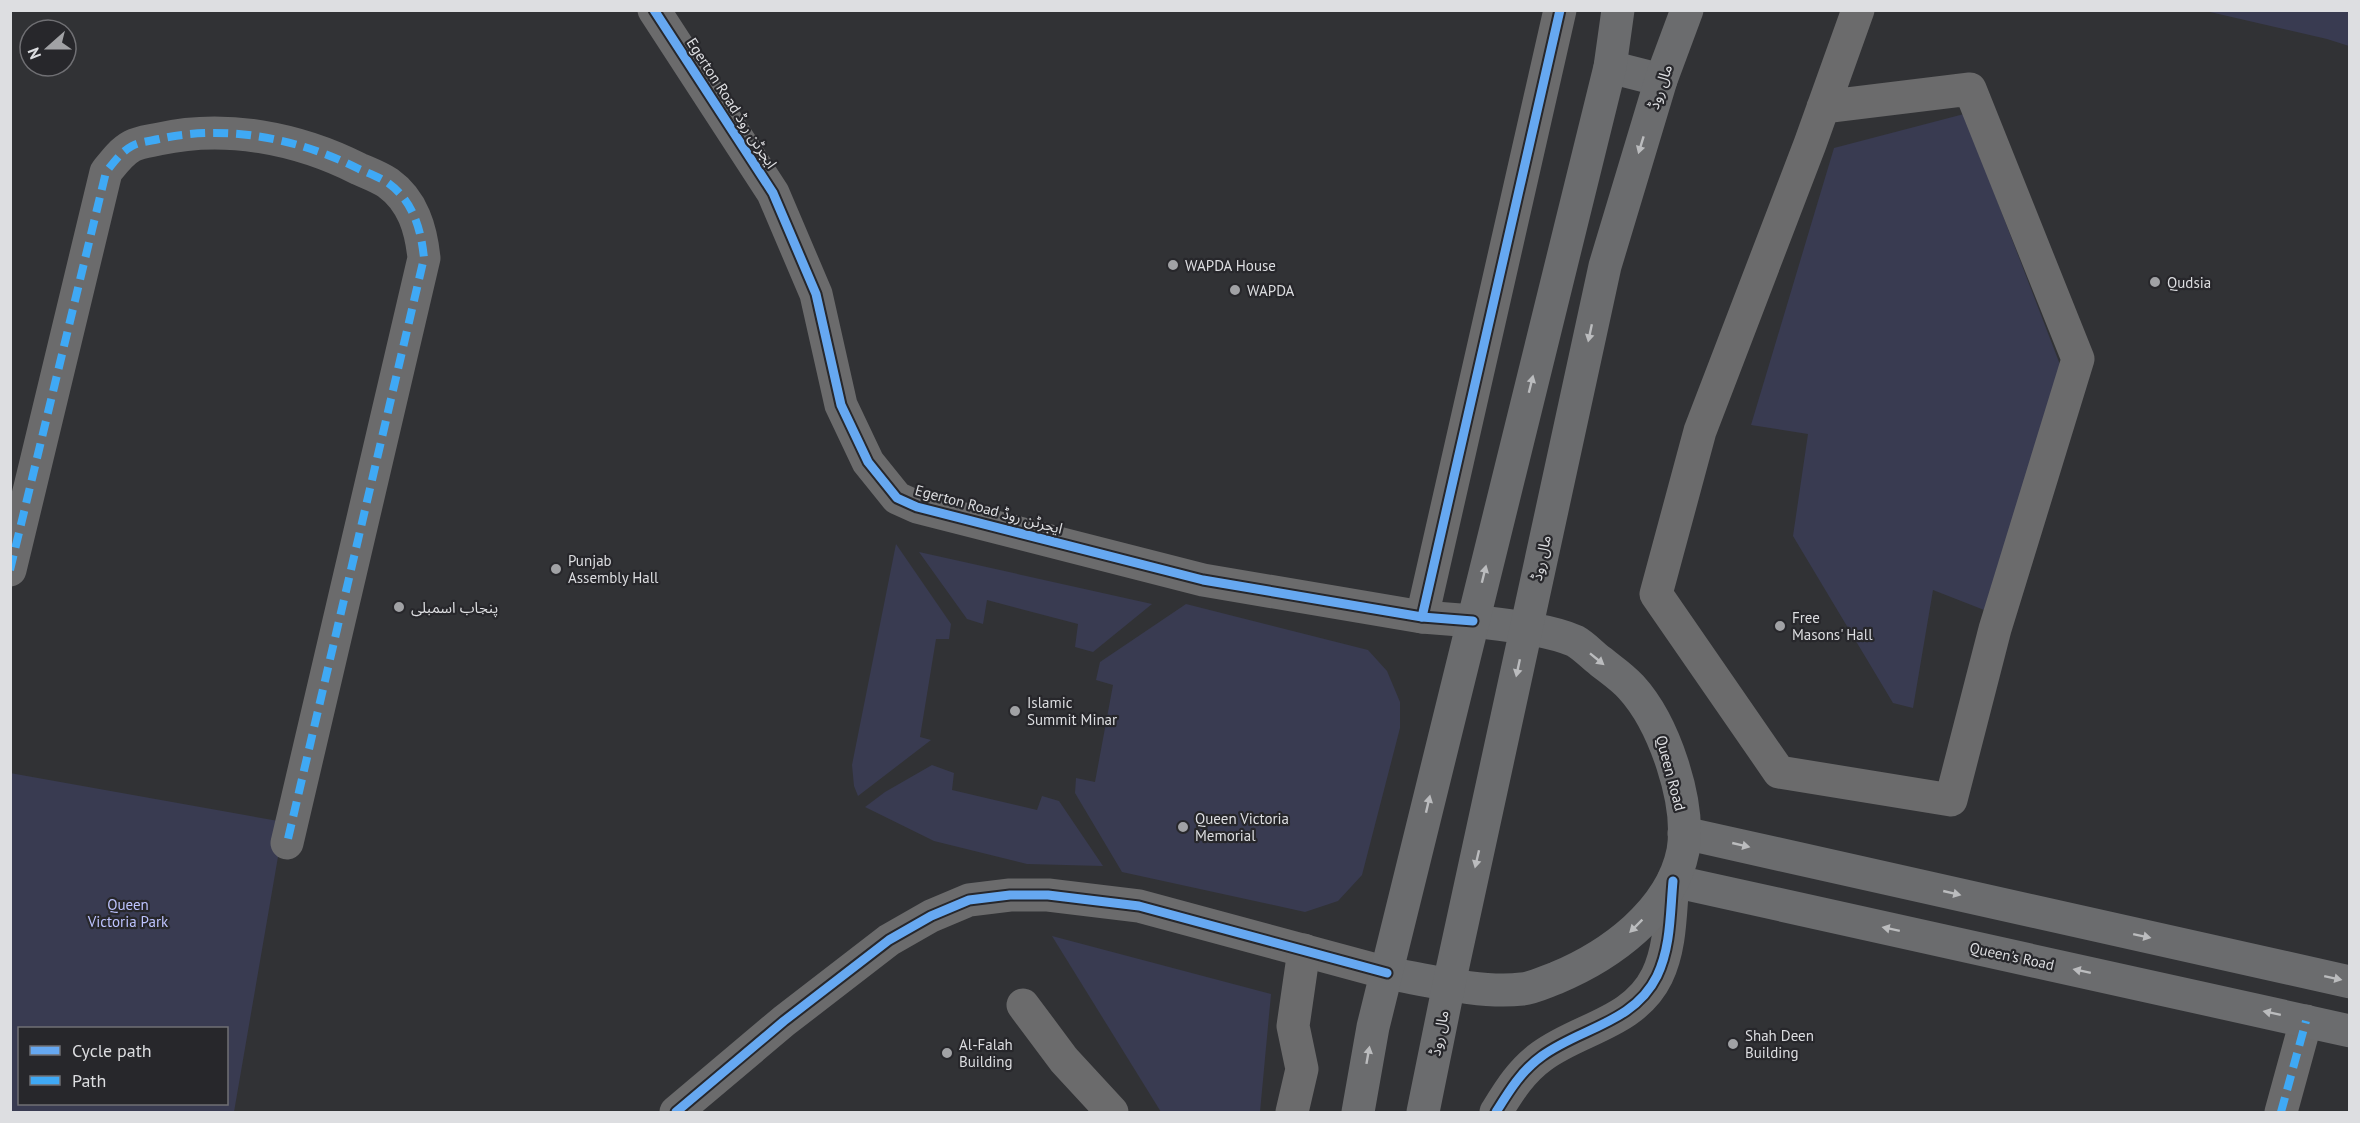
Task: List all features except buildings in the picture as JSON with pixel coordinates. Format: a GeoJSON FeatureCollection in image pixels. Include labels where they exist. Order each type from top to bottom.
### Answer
{"type":"FeatureCollection","features":[{"type":"Feature","properties":{"kind":"main road"},"geometry":{"type":"LineString","coordinates":[[1358,1113],[1373,1027],[1610,67],[1618,10]]}},
{"type":"Feature","properties":{"kind":"main road","name":"مال روڈ"},"geometry":{"type":"LineString","coordinates":[[1423,1113],[1605,266],[1661,80],[1687,10]]}},
{"type":"Feature","properties":{"kind":"main road"},"geometry":{"type":"LineString","coordinates":[[1610,67],[1661,80]]}},
{"type":"Feature","properties":{"kind":"main road","name":"Queen Road"},"geometry":{"type":"LineString","coordinates":[[1387,973],[1449,984],[1523,989],[1578,969],[1603,954],[1630,933],[1652,910],[1673,881],[1682,852],[1684,832],[1681,801],[1658,727],[1630,686],[1575,642],[1526,628],[1473,621]]}},
{"type":"Feature","properties":{"kind":"main road"},"geometry":{"type":"LineString","coordinates":[[1684,832],[2349,982]]}},
{"type":"Feature","properties":{"kind":"main road","name":"Queen's Road"},"geometry":{"type":"LineString","coordinates":[[1673,881],[2349,1031]]}},
{"type":"Feature","properties":{"kind":"street","name":"Egerton Road ایجرٹن روڈ"},"geometry":{"type":"LineString","coordinates":[[654,10],[773,193],[816,294],[841,405],[868,462],[897,498],[917,507],[1203,580],[1422,617],[1473,621]]}},
{"type":"Feature","properties":{"kind":"street"},"geometry":{"type":"LineString","coordinates":[[1422,617],[1560,10]]}},
{"type":"Feature","properties":{"kind":"street"},"geometry":{"type":"LineString","coordinates":[[1823,107],[1970,89],[2078,359],[1995,629],[1951,800],[1779,772],[1656,594],[1700,431],[1858,10]]}},
{"type":"Feature","properties":{"kind":"street"},"geometry":{"type":"LineString","coordinates":[[10,570],[106,172],[118,156],[134,145],[164,138],[224,132],[287,141],[345,162],[388,183],[411,208],[422,233],[424,258],[287,843]]}},
{"type":"Feature","properties":{"kind":"street"},"geometry":{"type":"LineString","coordinates":[[1496,1113],[1522,1072],[1541,1056],[1558,1045],[1621,1015],[1634,1006],[1647,992],[1663,961],[1668,939],[1673,881]]}},
{"type":"Feature","properties":{"kind":"street"},"geometry":{"type":"LineString","coordinates":[[676,1113],[784,1022],[890,940],[931,916],[969,900],[1010,895],[1048,895],[1139,906],[1387,973]]}},
{"type":"Feature","properties":{"kind":"street"},"geometry":{"type":"LineString","coordinates":[[1292,1113],[1302,1069],[1293,1026],[1304,950]]}},
{"type":"Feature","properties":{"kind":"street"},"geometry":{"type":"LineString","coordinates":[[1023,1005],[1064,1060],[1112,1113]]}},
{"type":"Feature","properties":{"kind":"street"},"geometry":{"type":"LineString","coordinates":[[2281,1113],[2306,1021]]}},
{"type":"Feature","properties":{"kind":"green space"},"geometry":{"type":"Polygon","coordinates":[[[2174,11],[2349,11],[2349,46],[2210,12],[2174,11]]]}},
{"type":"Feature","properties":{"kind":"green space"},"geometry":{"type":"Polygon","coordinates":[[[1964,114],[2064,375],[1997,615],[1933,590],[1913,708],[1893,703],[1793,536],[1808,434],[1751,425],[1834,148],[1964,114]]]}},
{"type":"Feature","properties":{"kind":"green space"},"geometry":{"type":"Polygon","coordinates":[[[896,544],[951,624],[949,639],[936,639],[920,737],[931,740],[858,796],[854,786],[852,765],[896,544]]]}},
{"type":"Feature","properties":{"kind":"green space"},"geometry":{"type":"Polygon","coordinates":[[[919,552],[1152,604],[1093,652],[1075,647],[1078,624],[987,600],[983,624],[967,619],[919,552]]]}},
{"type":"Feature","properties":{"kind":"green space"},"geometry":{"type":"Polygon","coordinates":[[[1186,604],[1368,650],[1387,671],[1400,702],[1400,728],[1362,875],[1338,901],[1305,912],[1122,872],[1075,793],[1076,778],[1095,782],[1113,685],[1096,680],[1100,662],[1186,604]]]}},
{"type":"Feature","properties":{"kind":"green space"},"geometry":{"type":"Polygon","coordinates":[[[932,765],[954,773],[952,790],[1037,810],[1042,796],[1059,801],[1103,866],[1027,864],[934,841],[865,807],[885,792],[932,765]]]}},
{"type":"Feature","properties":{"kind":"green space","name":"Queen Victoria Park"},"geometry":{"type":"Polygon","coordinates":[[[10,773],[284,822],[234,1112],[11,1112],[10,773]]]}},
{"type":"Feature","properties":{"kind":"green space"},"geometry":{"type":"Polygon","coordinates":[[[1052,936],[1271,994],[1260,1112],[1161,1112],[1052,936]]]}},
{"type":"Feature","properties":{"kind":"marked path"},"geometry":{"type":"LineString","coordinates":[[10,570],[106,172],[121,154],[138,144],[184,135],[210,133],[261,137],[286,142],[336,158],[381,179],[397,190],[410,207],[418,226],[424,258],[287,843]]}},
{"type":"Feature","properties":{"kind":"marked path"},"geometry":{"type":"LineString","coordinates":[[2281,1112],[2306,1021]]}},
{"type":"Feature","properties":{"kind":"cycle path"},"geometry":{"type":"LineString","coordinates":[[654,10],[773,193],[816,294],[841,405],[868,462],[897,498],[917,507],[1203,580],[1422,617],[1473,621]]}},
{"type":"Feature","properties":{"kind":"cycle path"},"geometry":{"type":"LineString","coordinates":[[1422,617],[1560,10]]}},
{"type":"Feature","properties":{"kind":"cycle path"},"geometry":{"type":"LineString","coordinates":[[1496,1112],[1516,1082],[1542,1056],[1557,1046],[1621,1015],[1647,992],[1657,976],[1665,953],[1673,881]]}},
{"type":"Feature","properties":{"kind":"cycle path"},"geometry":{"type":"LineString","coordinates":[[676,1112],[784,1021],[889,940],[931,916],[969,900],[1010,895],[1048,895],[1139,906],[1387,973]]}},
{"type":"Feature","properties":{"kind":"place","name":"WAPDA House"},"geometry":{"type":"Point","coordinates":[1173,265]}},
{"type":"Feature","properties":{"kind":"place","name":"Qudsia"},"geometry":{"type":"Point","coordinates":[2155,282]}},
{"type":"Feature","properties":{"kind":"place","name":"WAPDA"},"geometry":{"type":"Point","coordinates":[1235,290]}},
{"type":"Feature","properties":{"kind":"place","name":"Punjab Assembly Hall"},"geometry":{"type":"Point","coordinates":[556,569]}},
{"type":"Feature","properties":{"kind":"place","name":"پنجاب اسمبلی"},"geometry":{"type":"Point","coordinates":[399,607]}},
{"type":"Feature","properties":{"kind":"place","name":"Free Masons' Hall"},"geometry":{"type":"Point","coordinates":[1780,626]}},
{"type":"Feature","properties":{"kind":"place","name":"Islamic Summit Minar"},"geometry":{"type":"Point","coordinates":[1015,711]}},
{"type":"Feature","properties":{"kind":"place","name":"Queen Victoria Memorial"},"geometry":{"type":"Point","coordinates":[1183,827]}},
{"type":"Feature","properties":{"kind":"place","name":"Shah Deen Building"},"geometry":{"type":"Point","coordinates":[1733,1044]}},
{"type":"Feature","properties":{"kind":"place","name":"Al-Falah Building"},"geometry":{"type":"Point","coordinates":[947,1053]}}]}
